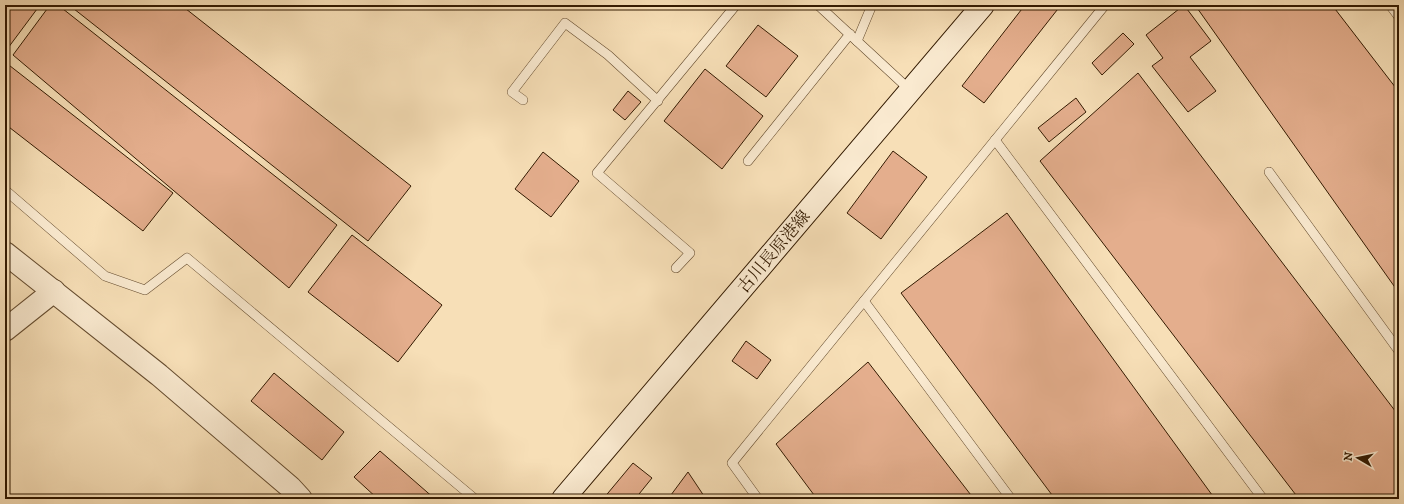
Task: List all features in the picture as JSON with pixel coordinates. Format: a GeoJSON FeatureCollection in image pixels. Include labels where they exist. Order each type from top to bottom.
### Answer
{"type":"FeatureCollection","features":[{"type":"Feature","properties":{"kind":"main road","name":"古川長原港線"},"geometry":{"type":"LineString","coordinates":[[563,499],[912,91],[983,5]]}},
{"type":"Feature","properties":{"kind":"main road"},"geometry":{"type":"LineString","coordinates":[[5,253],[159,375],[290,487],[301,499]]}},
{"type":"Feature","properties":{"kind":"main road"},"geometry":{"type":"LineString","coordinates":[[5,330],[54,291]]}},
{"type":"Feature","properties":{"kind":"lane"},"geometry":{"type":"LineString","coordinates":[[676,268],[690,253],[597,173],[736,5]]}},
{"type":"Feature","properties":{"kind":"lane"},"geometry":{"type":"LineString","coordinates":[[818,5],[912,91]]}},
{"type":"Feature","properties":{"kind":"lane"},"geometry":{"type":"LineString","coordinates":[[857,40],[872,5]]}},
{"type":"Feature","properties":{"kind":"lane"},"geometry":{"type":"LineString","coordinates":[[758,499],[732,463],[1105,5]]}},
{"type":"Feature","properties":{"kind":"lane"},"geometry":{"type":"LineString","coordinates":[[1390,5],[1399,17]]}},
{"type":"Feature","properties":{"kind":"lane"},"geometry":{"type":"LineString","coordinates":[[523,100],[512,92],[565,23],[608,55],[658,101]]}},
{"type":"Feature","properties":{"kind":"lane"},"geometry":{"type":"LineString","coordinates":[[748,161],[850,34]]}},
{"type":"Feature","properties":{"kind":"lane"},"geometry":{"type":"LineString","coordinates":[[995,140],[1263,499]]}},
{"type":"Feature","properties":{"kind":"lane"},"geometry":{"type":"LineString","coordinates":[[1269,172],[1399,351]]}},
{"type":"Feature","properties":{"kind":"lane"},"geometry":{"type":"LineString","coordinates":[[5,190],[105,276],[145,290],[187,258],[475,499]]}},
{"type":"Feature","properties":{"kind":"lane"},"geometry":{"type":"LineString","coordinates":[[864,301],[1011,499]]}},
{"type":"Feature","properties":{"kind":"building"},"geometry":{"type":"Polygon","coordinates":[[[5,5],[40,5],[8,48],[5,47],[5,5]]]}},
{"type":"Feature","properties":{"kind":"building"},"geometry":{"type":"Polygon","coordinates":[[[50,5],[58,5],[337,225],[289,288],[13,55],[50,5]]]}},
{"type":"Feature","properties":{"kind":"building"},"geometry":{"type":"Polygon","coordinates":[[[69,5],[181,5],[411,186],[368,241],[69,5]]]}},
{"type":"Feature","properties":{"kind":"building"},"geometry":{"type":"Polygon","coordinates":[[[1025,5],[1061,5],[984,103],[962,86],[1025,5]]]}},
{"type":"Feature","properties":{"kind":"building"},"geometry":{"type":"Polygon","coordinates":[[[1184,5],[1211,41],[1190,57],[1216,91],[1188,112],[1152,66],[1163,58],[1146,35],[1184,5]]]}},
{"type":"Feature","properties":{"kind":"building"},"geometry":{"type":"Polygon","coordinates":[[[1195,5],[1332,5],[1399,92],[1399,293],[1195,5]]]}},
{"type":"Feature","properties":{"kind":"building"},"geometry":{"type":"Polygon","coordinates":[[[758,25],[798,56],[766,97],[726,66],[758,25]]]}},
{"type":"Feature","properties":{"kind":"building"},"geometry":{"type":"Polygon","coordinates":[[[1123,33],[1134,44],[1102,75],[1092,63],[1123,33]]]}},
{"type":"Feature","properties":{"kind":"building"},"geometry":{"type":"Polygon","coordinates":[[[5,62],[173,193],[143,231],[5,124],[5,62]]]}},
{"type":"Feature","properties":{"kind":"building"},"geometry":{"type":"Polygon","coordinates":[[[705,69],[763,116],[722,169],[664,121],[705,69]]]}},
{"type":"Feature","properties":{"kind":"building"},"geometry":{"type":"Polygon","coordinates":[[[1138,73],[1399,416],[1399,499],[1299,499],[1040,161],[1138,73]]]}},
{"type":"Feature","properties":{"kind":"building"},"geometry":{"type":"Polygon","coordinates":[[[628,91],[641,102],[625,120],[613,110],[628,91]]]}},
{"type":"Feature","properties":{"kind":"building"},"geometry":{"type":"Polygon","coordinates":[[[1076,98],[1086,112],[1049,142],[1038,128],[1076,98]]]}},
{"type":"Feature","properties":{"kind":"building"},"geometry":{"type":"Polygon","coordinates":[[[893,151],[927,177],[881,239],[847,213],[893,151]]]}},
{"type":"Feature","properties":{"kind":"building"},"geometry":{"type":"Polygon","coordinates":[[[543,152],[579,181],[551,217],[515,189],[543,152]]]}},
{"type":"Feature","properties":{"kind":"building"},"geometry":{"type":"Polygon","coordinates":[[[1007,213],[1215,499],[1055,499],[901,293],[1007,213]]]}},
{"type":"Feature","properties":{"kind":"building"},"geometry":{"type":"Polygon","coordinates":[[[352,235],[442,305],[398,362],[308,292],[352,235]]]}},
{"type":"Feature","properties":{"kind":"building"},"geometry":{"type":"Polygon","coordinates":[[[746,341],[771,360],[757,379],[732,361],[746,341]]]}},
{"type":"Feature","properties":{"kind":"building"},"geometry":{"type":"Polygon","coordinates":[[[868,362],[974,499],[817,499],[776,444],[868,362]]]}},
{"type":"Feature","properties":{"kind":"building"},"geometry":{"type":"Polygon","coordinates":[[[274,373],[344,432],[322,460],[251,401],[274,373]]]}},
{"type":"Feature","properties":{"kind":"building"},"geometry":{"type":"Polygon","coordinates":[[[380,451],[435,499],[378,499],[354,477],[380,451]]]}},
{"type":"Feature","properties":{"kind":"building"},"geometry":{"type":"Polygon","coordinates":[[[633,463],[652,478],[635,499],[603,499],[633,463]]]}},
{"type":"Feature","properties":{"kind":"building"},"geometry":{"type":"Polygon","coordinates":[[[688,472],[706,499],[668,499],[688,472]]]}}]}
